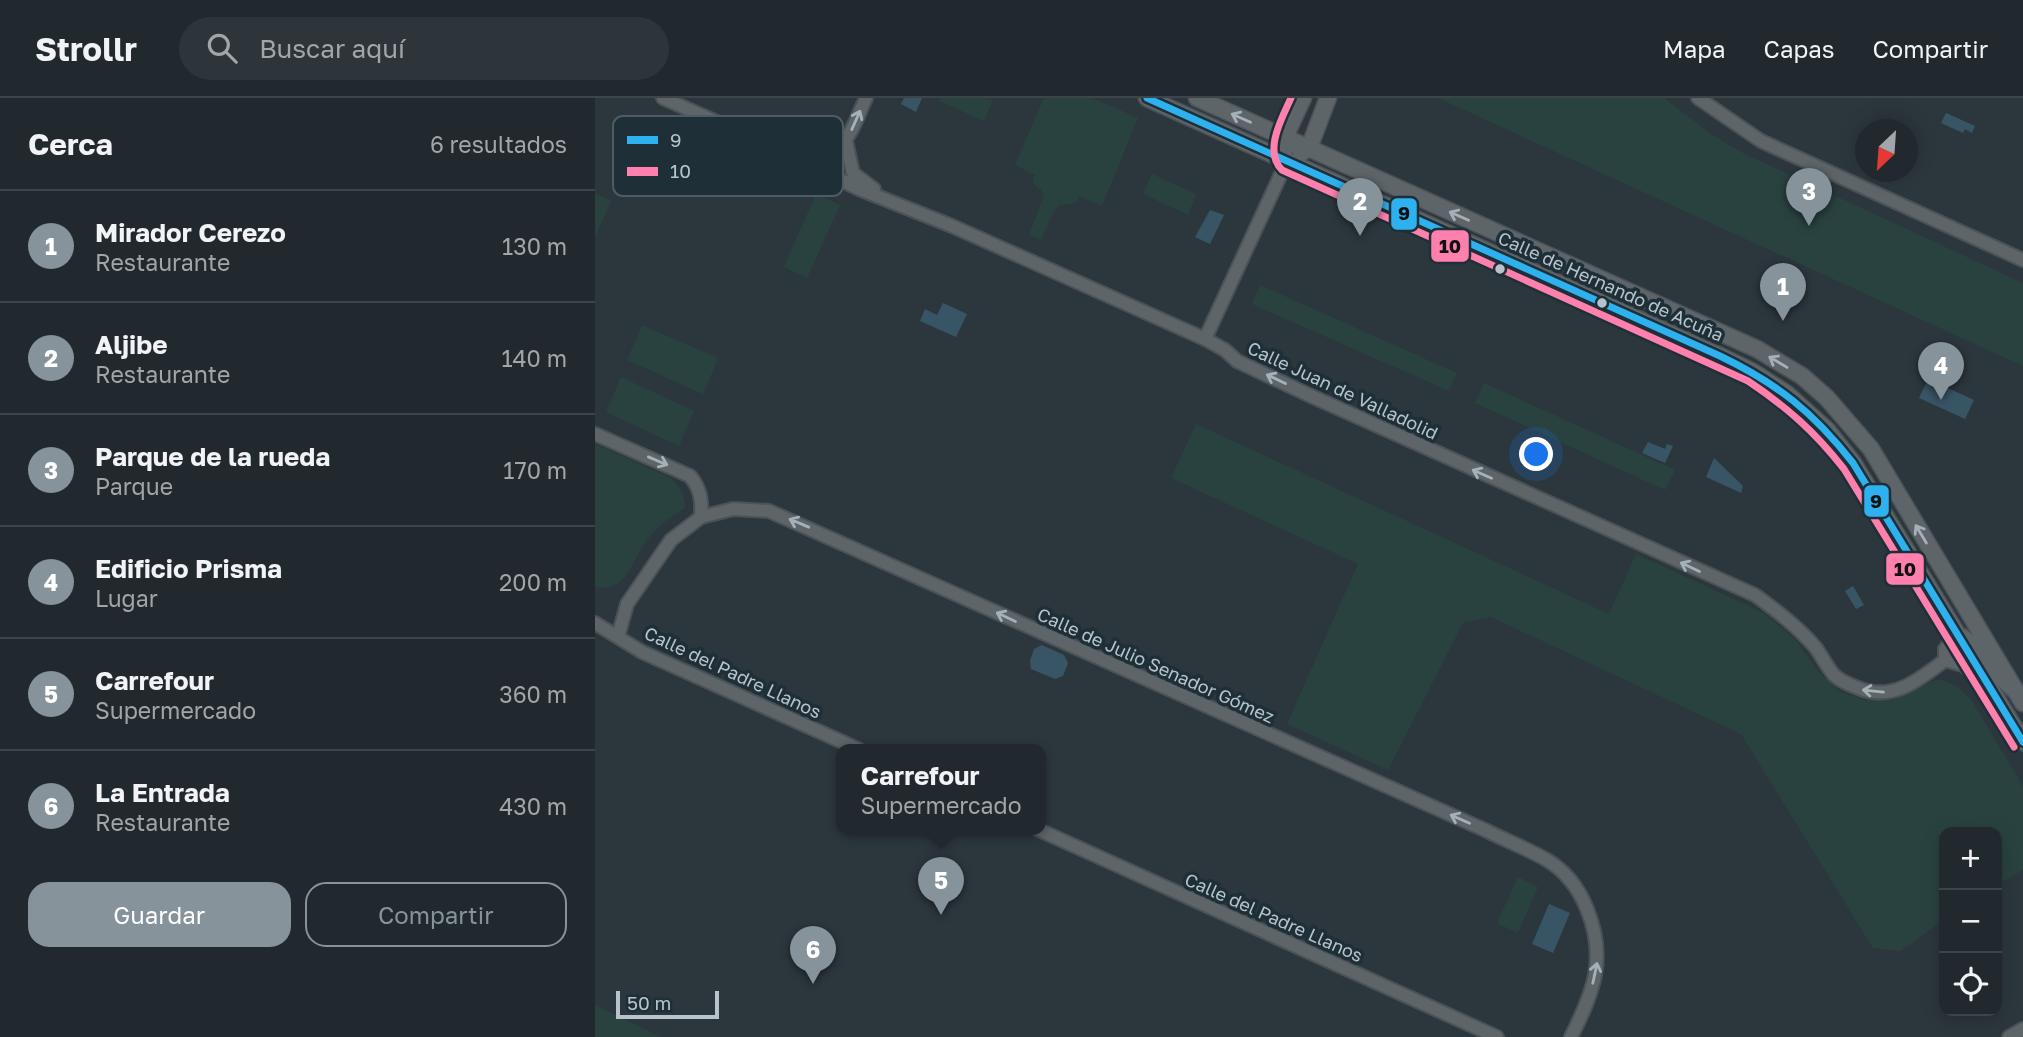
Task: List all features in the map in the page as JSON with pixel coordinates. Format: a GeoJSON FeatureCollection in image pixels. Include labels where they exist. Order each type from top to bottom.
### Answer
{"type":"FeatureCollection","features":[{"type":"Feature","properties":{"kind":"street","name":"Calle Juan de Valladolid"},"geometry":{"type":"LineString","coordinates":[[663,98],[702,116]]}},
{"type":"Feature","properties":{"kind":"street"},"geometry":{"type":"LineString","coordinates":[[843,143],[866,98]]}},
{"type":"Feature","properties":{"kind":"street","name":"Calle de Hernando de Acuña"},"geometry":{"type":"LineString","coordinates":[[1147,98],[1720,356],[1753,372],[1787,394],[1827,430],[1864,477],[2023,742]]}},
{"type":"Feature","properties":{"kind":"street","name":"Calle de Hernando de Acuña"},"geometry":{"type":"LineString","coordinates":[[1197,98],[1757,349],[1801,376],[1827,398],[1871,450],[2020,698]]}},
{"type":"Feature","properties":{"kind":"street"},"geometry":{"type":"LineString","coordinates":[[1205,339],[1287,161],[1285,137],[1303,98]]}},
{"type":"Feature","properties":{"kind":"street"},"geometry":{"type":"LineString","coordinates":[[1287,161],[1309,148],[1328,98]]}},
{"type":"Feature","properties":{"kind":"street"},"geometry":{"type":"LineString","coordinates":[[1698,98],[1761,141],[2023,260]]}},
{"type":"Feature","properties":{"kind":"street"},"geometry":{"type":"LineString","coordinates":[[846,141],[853,173],[891,200]]}},
{"type":"Feature","properties":{"kind":"street","name":"Calle Juan de Valladolid"},"geometry":{"type":"LineString","coordinates":[[843,181],[891,200],[1205,339],[1237,360],[1311,396],[1755,595],[1787,618],[1815,648],[1835,676],[1851,686],[1868,693],[1888,692],[1920,679],[1945,660]]}},
{"type":"Feature","properties":{"kind":"street"},"geometry":{"type":"LineString","coordinates":[[595,434],[690,476],[697,484],[702,501],[701,517]]}},
{"type":"Feature","properties":{"kind":"street","name":"Calle de Julio Senador Gómez"},"geometry":{"type":"LineString","coordinates":[[618,637],[627,604],[671,540],[701,517],[733,509],[769,511],[1549,861],[1578,888],[1596,931],[1598,958],[1594,982],[1571,1037]]}},
{"type":"Feature","properties":{"kind":"street","name":"Calle de Hernando de Acuña"},"geometry":{"type":"LineString","coordinates":[[1969,613],[1969,654],[2020,698]]}},
{"type":"Feature","properties":{"kind":"street","name":"Calle del Padre Llanos"},"geometry":{"type":"LineString","coordinates":[[595,622],[642,652],[847,744]]}},
{"type":"Feature","properties":{"kind":"street"},"geometry":{"type":"LineString","coordinates":[[1957,633],[1945,649],[1945,660],[1969,654]]}},
{"type":"Feature","properties":{"kind":"street","name":"Calle del Padre Llanos"},"geometry":{"type":"LineString","coordinates":[[1046,833],[1497,1037]]}},
{"type":"Feature","properties":{"kind":"street"},"geometry":{"type":"LineString","coordinates":[[2009,1037],[2023,1029]]}},
{"type":"Feature","properties":{"kind":"green space"},"geometry":{"type":"Polygon","coordinates":[[[940,98],[993,100],[984,121],[939,101],[940,98]]]}},
{"type":"Feature","properties":{"kind":"green space"},"geometry":{"type":"Polygon","coordinates":[[[1044,98],[1092,98],[1138,118],[1102,206],[1079,196],[1076,203],[1060,205],[1054,211],[1041,240],[1029,235],[1044,196],[1032,182],[1035,175],[1015,165],[1044,98]]]}},
{"type":"Feature","properties":{"kind":"green space"},"geometry":{"type":"Polygon","coordinates":[[[1438,98],[1664,98],[1711,134],[1743,153],[2023,283],[2023,366],[1438,98]]]}},
{"type":"Feature","properties":{"kind":"green space"},"geometry":{"type":"Polygon","coordinates":[[[1152,174],[1196,194],[1188,215],[1143,194],[1152,174]]]}},
{"type":"Feature","properties":{"kind":"green space"},"geometry":{"type":"Polygon","coordinates":[[[595,193],[611,201],[595,237],[595,193]]]}},
{"type":"Feature","properties":{"kind":"green space"},"geometry":{"type":"Polygon","coordinates":[[[815,196],[840,205],[807,278],[784,267],[815,196]]]}},
{"type":"Feature","properties":{"kind":"green space"},"geometry":{"type":"Polygon","coordinates":[[[1260,285],[1457,373],[1449,391],[1252,304],[1260,285]]]}},
{"type":"Feature","properties":{"kind":"green space"},"geometry":{"type":"Polygon","coordinates":[[[642,325],[718,358],[703,394],[627,360],[642,325]]]}},
{"type":"Feature","properties":{"kind":"green space"},"geometry":{"type":"Polygon","coordinates":[[[621,377],[694,411],[679,446],[606,412],[621,377]]]}},
{"type":"Feature","properties":{"kind":"green space"},"geometry":{"type":"Polygon","coordinates":[[[1484,383],[1675,470],[1665,490],[1475,403],[1484,383]]]}},
{"type":"Feature","properties":{"kind":"green space"},"geometry":{"type":"Polygon","coordinates":[[[1196,424],[1609,614],[1636,554],[1764,613],[1796,640],[1818,671],[1839,691],[1864,700],[1892,700],[1932,681],[1943,680],[1970,698],[2023,786],[2023,870],[2002,882],[2002,827],[1939,827],[1939,924],[1900,951],[1873,948],[1741,734],[1491,617],[1463,623],[1388,770],[1287,724],[1358,564],[1171,478],[1196,424]]]}},
{"type":"Feature","properties":{"kind":"green space"},"geometry":{"type":"Polygon","coordinates":[[[595,444],[671,478],[681,491],[685,508],[651,535],[622,580],[606,588],[595,587],[595,444]]]}},
{"type":"Feature","properties":{"kind":"green space"},"geometry":{"type":"Polygon","coordinates":[[[1518,877],[1538,887],[1518,933],[1497,923],[1518,877]]]}},
{"type":"Feature","properties":{"kind":"green space"},"geometry":{"type":"Polygon","coordinates":[[[595,1005],[661,1037],[595,1037],[595,1005]]]}},
{"type":"Feature","properties":{"kind":"water"},"geometry":{"type":"Polygon","coordinates":[[[904,98],[922,98],[916,112],[901,104],[904,98]]]}},
{"type":"Feature","properties":{"kind":"water"},"geometry":{"type":"Polygon","coordinates":[[[1946,113],[1975,126],[1972,133],[1965,129],[1963,133],[1941,123],[1946,113]]]}},
{"type":"Feature","properties":{"kind":"water"},"geometry":{"type":"Polygon","coordinates":[[[1210,210],[1224,215],[1210,244],[1195,237],[1210,210]]]}},
{"type":"Feature","properties":{"kind":"water"},"geometry":{"type":"Polygon","coordinates":[[[943,303],[967,314],[956,337],[920,321],[925,309],[937,315],[943,303]]]}},
{"type":"Feature","properties":{"kind":"water"},"geometry":{"type":"Polygon","coordinates":[[[1928,379],[1974,400],[1965,419],[1919,398],[1928,379]]]}},
{"type":"Feature","properties":{"kind":"water"},"geometry":{"type":"Polygon","coordinates":[[[1648,442],[1665,449],[1667,444],[1673,446],[1665,463],[1642,453],[1648,442]]]}},
{"type":"Feature","properties":{"kind":"water"},"geometry":{"type":"Polygon","coordinates":[[[1714,458],[1743,486],[1741,493],[1706,477],[1714,458]]]}},
{"type":"Feature","properties":{"kind":"water"},"geometry":{"type":"Polygon","coordinates":[[[1853,586],[1864,605],[1856,609],[1845,591],[1853,586]]]}},
{"type":"Feature","properties":{"kind":"water"},"geometry":{"type":"Polygon","coordinates":[[[1042,645],[1064,655],[1068,663],[1063,676],[1055,679],[1031,669],[1030,661],[1034,649],[1042,645]]]}},
{"type":"Feature","properties":{"kind":"water"},"geometry":{"type":"Polygon","coordinates":[[[1549,904],[1570,913],[1553,953],[1532,944],[1549,904]]]}},
{"type":"Feature","properties":{"kind":"transit line","name":"9"},"geometry":{"type":"LineString","coordinates":[[1147,98],[1720,356],[1777,389],[1809,414],[1853,463],[2023,742]]}},
{"type":"Feature","properties":{"kind":"transit line","name":"10"},"geometry":{"type":"LineString","coordinates":[[1291,98],[1274,144],[1274,154],[1282,170],[1748,381],[1800,421],[1844,469],[2014,747]]}},
{"type":"Feature","properties":{"kind":"place","name":"Parque de la rueda"},"geometry":{"type":"Point","coordinates":[1809,226]}},
{"type":"Feature","properties":{"kind":"place","name":"Aljibe"},"geometry":{"type":"Point","coordinates":[1360,236]}},
{"type":"Feature","properties":{"kind":"place","name":"Mirador Cerezo"},"geometry":{"type":"Point","coordinates":[1783,321]}},
{"type":"Feature","properties":{"kind":"place","name":"Edificio Prisma"},"geometry":{"type":"Point","coordinates":[1941,400]}},
{"type":"Feature","properties":{"kind":"place","name":"Carrefour"},"geometry":{"type":"Point","coordinates":[941,915]}},
{"type":"Feature","properties":{"kind":"place","name":"La Entrada"},"geometry":{"type":"Point","coordinates":[813,984]}}]}
